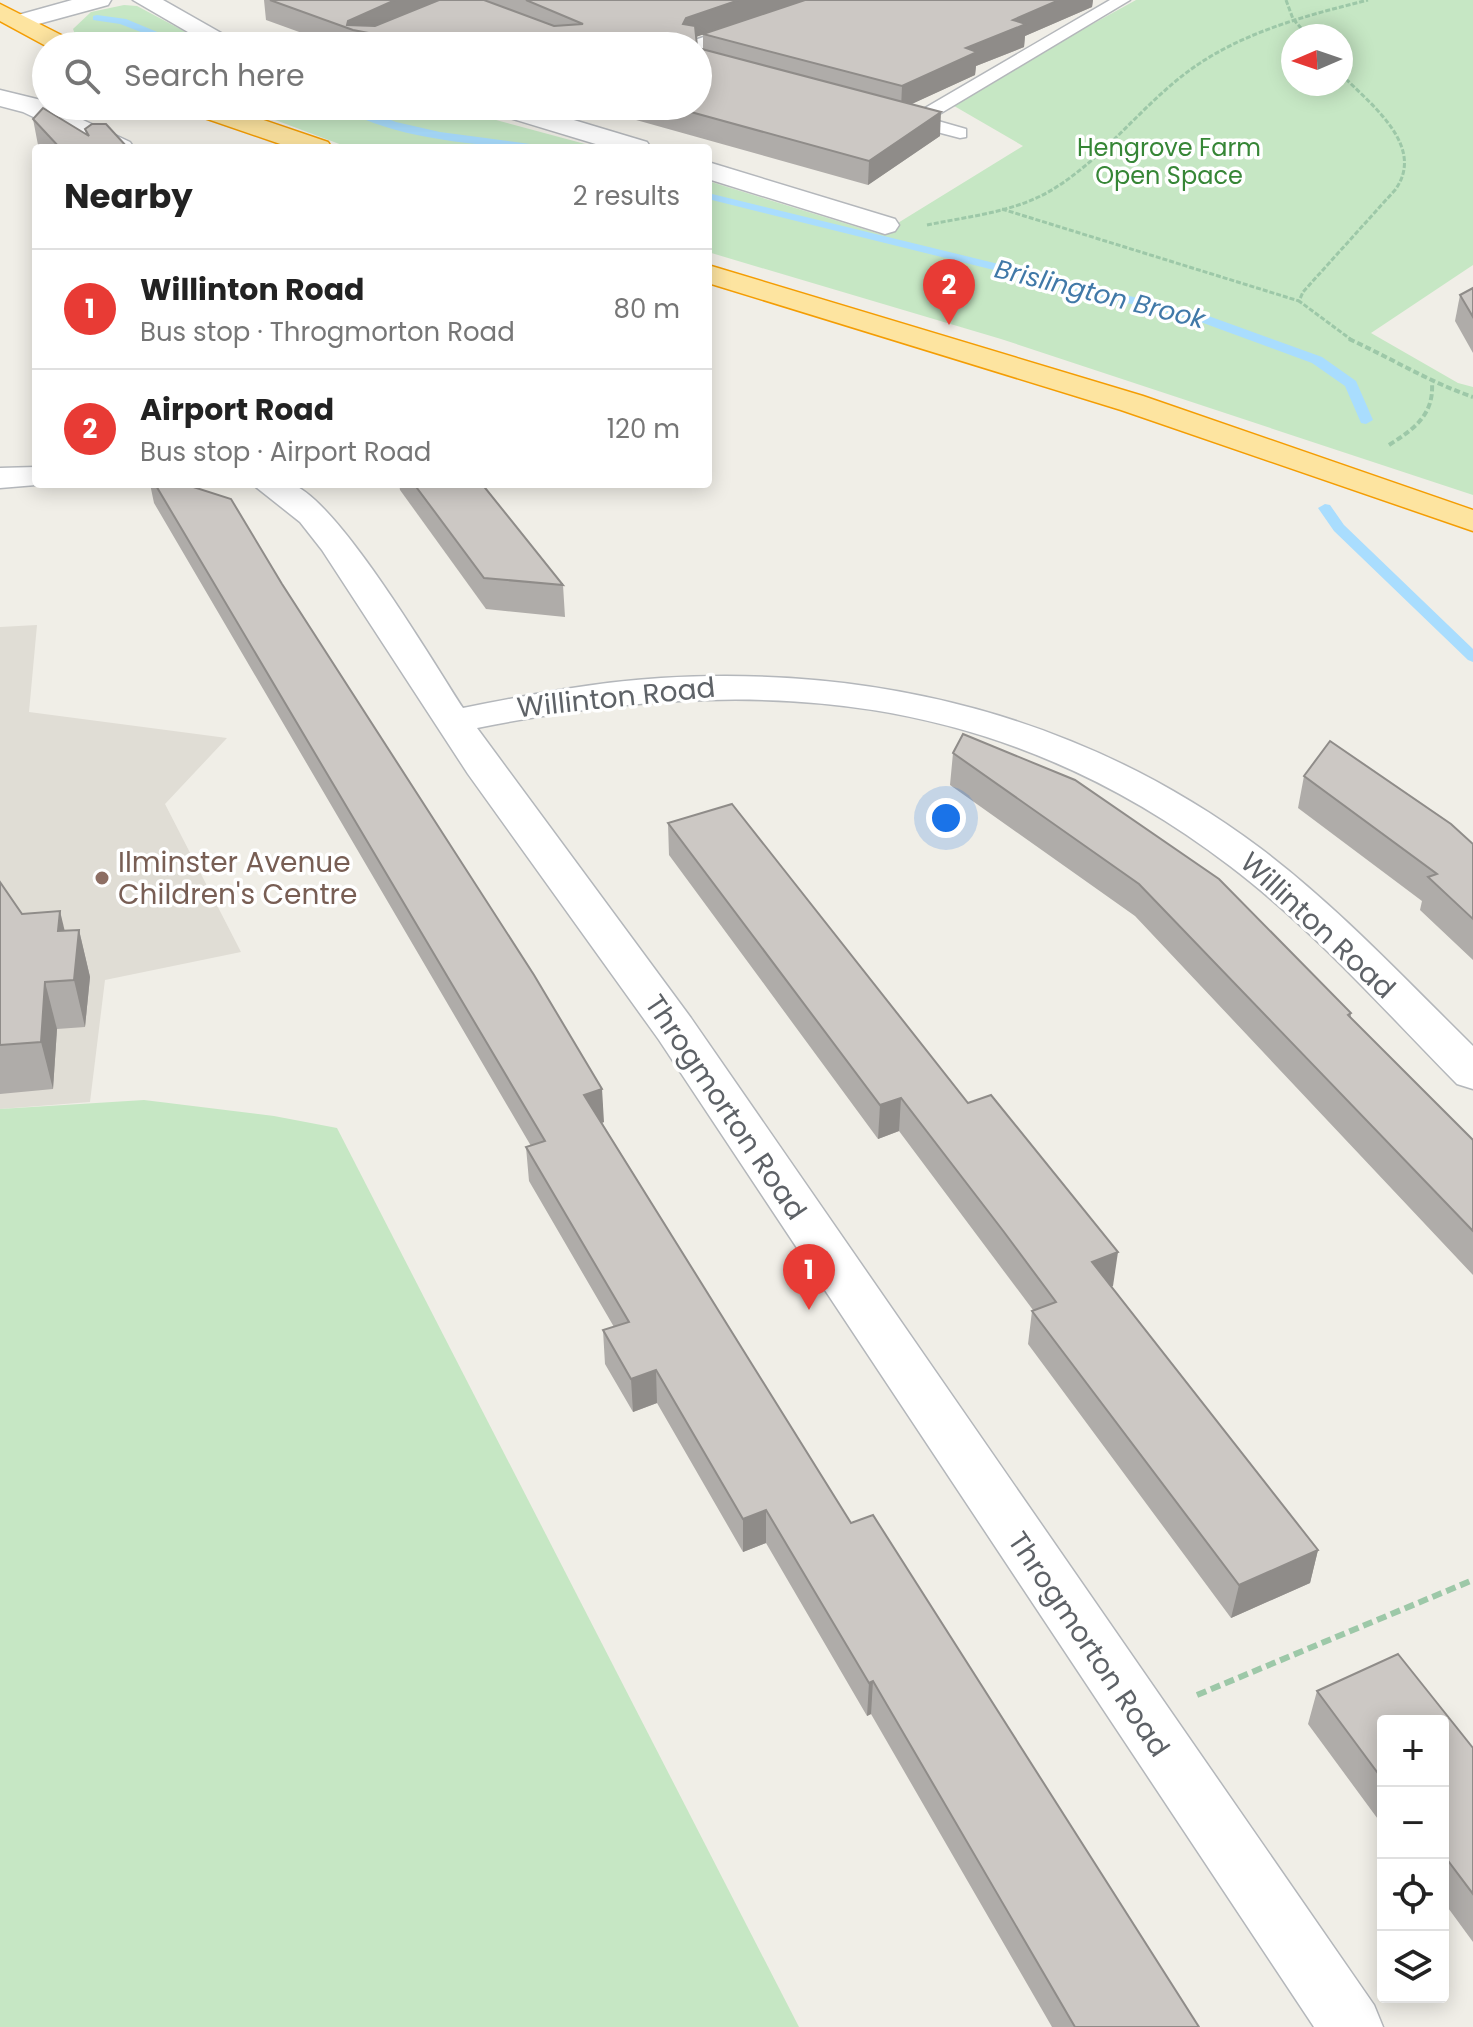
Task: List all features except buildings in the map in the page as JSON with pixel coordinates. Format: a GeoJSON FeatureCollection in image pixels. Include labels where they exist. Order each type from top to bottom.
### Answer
{"type":"FeatureCollection","features":[{"type":"Feature","properties":{"kind":"highway"},"geometry":{"type":"LineString","coordinates":[[10,16],[39,32]]}},
{"type":"Feature","properties":{"kind":"highway"},"geometry":{"type":"LineString","coordinates":[[237,120],[306,144]]}},
{"type":"Feature","properties":{"kind":"highway"},"geometry":{"type":"LineString","coordinates":[[712,275],[1132,403],[1473,521]]}},
{"type":"Feature","properties":{"kind":"street"},"geometry":{"type":"LineString","coordinates":[[10,16],[99,0]]}},
{"type":"Feature","properties":{"kind":"street"},"geometry":{"type":"LineString","coordinates":[[145,0],[205,32]]}},
{"type":"Feature","properties":{"kind":"street"},"geometry":{"type":"LineString","coordinates":[[712,55],[837,0]]}},
{"type":"Feature","properties":{"kind":"street"},"geometry":{"type":"LineString","coordinates":[[0,98],[32,106]]}},
{"type":"Feature","properties":{"kind":"street"},"geometry":{"type":"LineString","coordinates":[[61,120],[112,144]]}},
{"type":"Feature","properties":{"kind":"street"},"geometry":{"type":"LineString","coordinates":[[550,120],[625,144]]}},
{"type":"Feature","properties":{"kind":"street"},"geometry":{"type":"LineString","coordinates":[[712,171],[881,223]]}},
{"type":"Feature","properties":{"kind":"street"},"geometry":{"type":"LineString","coordinates":[[0,478],[32,477]]}},
{"type":"Feature","properties":{"kind":"street","name":"Throgmorton Road"},"geometry":{"type":"LineString","coordinates":[[275,488],[312,515],[336,545],[452,722],[675,1029],[1351,2027]]}},
{"type":"Feature","properties":{"kind":"street","name":"Willinton Road"},"geometry":{"type":"LineString","coordinates":[[452,722],[572,696],[721,684],[885,696],[951,711],[1025,735],[1109,772],[1184,814],[1243,855],[1306,909],[1473,1073]]}},
{"type":"Feature","properties":{"kind":"lane"},"geometry":{"type":"LineString","coordinates":[[917,120],[1122,0]]}},
{"type":"Feature","properties":{"kind":"lane"},"geometry":{"type":"LineString","coordinates":[[887,114],[960,133]]}},
{"type":"Feature","properties":{"kind":"path"},"geometry":{"type":"LineString","coordinates":[[1286,0],[1297,24]]}},
{"type":"Feature","properties":{"kind":"path"},"geometry":{"type":"LineString","coordinates":[[881,223],[888,234],[1001,209],[1054,189],[1188,71],[1238,41],[1293,19],[1368,0]]}},
{"type":"Feature","properties":{"kind":"path"},"geometry":{"type":"LineString","coordinates":[[1299,301],[1303,292],[1395,190],[1408,162],[1402,144],[1353,88]]}},
{"type":"Feature","properties":{"kind":"path"},"geometry":{"type":"LineString","coordinates":[[1001,209],[1299,301],[1343,336],[1410,367],[1432,383],[1473,397]]}},
{"type":"Feature","properties":{"kind":"path"},"geometry":{"type":"LineString","coordinates":[[1381,450],[1423,424],[1434,398],[1432,383]]}},
{"type":"Feature","properties":{"kind":"path"},"geometry":{"type":"LineString","coordinates":[[1140,1719],[1473,1580]]}},
{"type":"Feature","properties":{"kind":"shaded area","name":"Ilminster Avenue Children's Centre"},"geometry":{"type":"Polygon","coordinates":[[[37,625],[29,712],[227,738],[165,804],[241,952],[105,980],[90,1102],[0,1109],[0,627],[37,625]]]}},
{"type":"Feature","properties":{"kind":"green space","name":"Hengrove Farm Open Space"},"geometry":{"type":"Polygon","coordinates":[[[1136,0],[1473,0],[1473,265],[1371,333],[1458,383],[1473,387],[1473,495],[1001,339],[712,253],[712,182],[880,234],[1023,146],[949,103],[1136,0]]]}},
{"type":"Feature","properties":{"kind":"green space"},"geometry":{"type":"Polygon","coordinates":[[[124,5],[137,6],[186,32],[74,32],[73,29],[91,12],[124,5]]]}},
{"type":"Feature","properties":{"kind":"green space"},"geometry":{"type":"Polygon","coordinates":[[[275,120],[496,120],[585,144],[339,144],[275,120]]]}},
{"type":"Feature","properties":{"kind":"green space"},"geometry":{"type":"Polygon","coordinates":[[[144,1100],[274,1116],[337,1128],[799,2027],[0,2027],[0,1109],[144,1100]]]}},
{"type":"Feature","properties":{"kind":"waterway","name":"Brislington Brook"},"geometry":{"type":"LineString","coordinates":[[97,18],[122,21],[150,32]]}},
{"type":"Feature","properties":{"kind":"waterway","name":"Brislington Brook"},"geometry":{"type":"LineString","coordinates":[[380,120],[416,130],[506,144]]}},
{"type":"Feature","properties":{"kind":"waterway","name":"Brislington Brook"},"geometry":{"type":"LineString","coordinates":[[712,197],[1199,317],[1317,360],[1351,384],[1366,420]]}},
{"type":"Feature","properties":{"kind":"waterway","name":"Brislington Brook"},"geometry":{"type":"LineString","coordinates":[[1325,508],[1339,528],[1473,657]]}},
{"type":"Feature","properties":{"kind":"place","name":"Airport Road"},"geometry":{"type":"Point","coordinates":[949,325]}},
{"type":"Feature","properties":{"kind":"place","name":"Ilminster Avenue Children's Centre"},"geometry":{"type":"Point","coordinates":[102,878]}},
{"type":"Feature","properties":{"kind":"place","name":"Willinton Road"},"geometry":{"type":"Point","coordinates":[809,1310]}}]}
